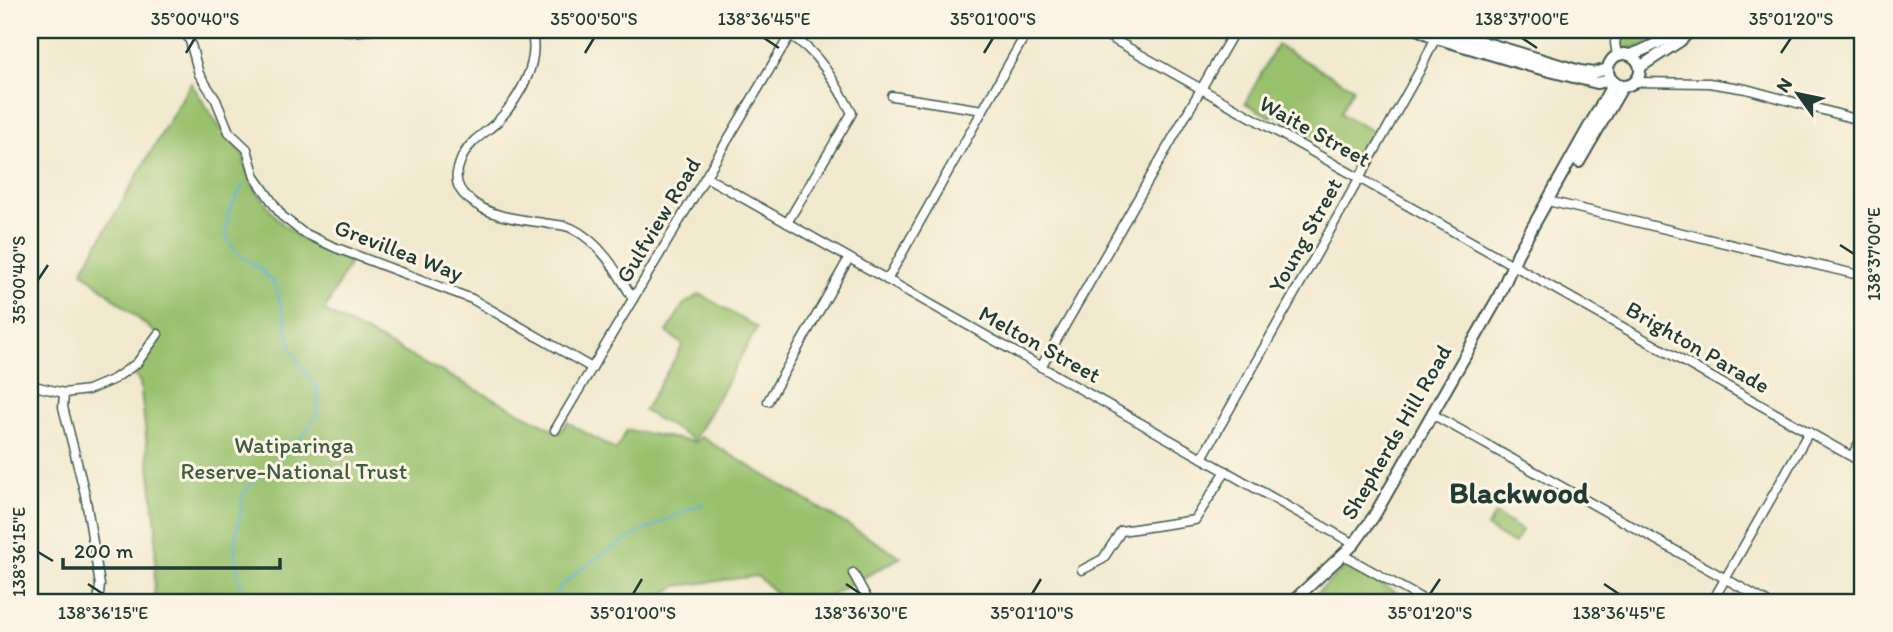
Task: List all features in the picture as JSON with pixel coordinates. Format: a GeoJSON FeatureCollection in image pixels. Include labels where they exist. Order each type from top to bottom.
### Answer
{"type":"FeatureCollection","features":[{"type":"Feature","properties":{"kind":"main road"},"geometry":{"type":"LineString","coordinates":[[1419,30],[1580,71],[1593,73],[1608,69]]}},
{"type":"Feature","properties":{"kind":"main road"},"geometry":{"type":"LineString","coordinates":[[1608,69],[1617,56],[1648,49],[1675,34],[1689,30]]}},
{"type":"Feature","properties":{"kind":"main road"},"geometry":{"type":"LineString","coordinates":[[1640,67],[1680,40],[1689,30]]}},
{"type":"Feature","properties":{"kind":"main road"},"geometry":{"type":"LineString","coordinates":[[1439,33],[1597,83],[1635,82],[1640,67],[1630,55]]}},
{"type":"Feature","properties":{"kind":"main road"},"geometry":{"type":"LineString","coordinates":[[1608,69],[1616,83]]}},
{"type":"Feature","properties":{"kind":"main road"},"geometry":{"type":"LineString","coordinates":[[1597,83],[1603,103]]}},
{"type":"Feature","properties":{"kind":"main road","name":"Shepherds Hill Road"},"geometry":{"type":"LineString","coordinates":[[1552,202],[1616,83]]}},
{"type":"Feature","properties":{"kind":"main road","name":"Shepherds Hill Road"},"geometry":{"type":"LineString","coordinates":[[1292,602],[1354,544],[1374,516],[1514,265],[1518,253],[1552,202],[1616,83]]}},
{"type":"Feature","properties":{"kind":"street","name":"Grevillea Way"},"geometry":{"type":"LineString","coordinates":[[184,30],[200,74],[216,100],[229,132],[247,149],[255,177],[282,216],[302,232],[334,247],[472,299],[592,368]]}},
{"type":"Feature","properties":{"kind":"street"},"geometry":{"type":"LineString","coordinates":[[344,30],[370,30]]}},
{"type":"Feature","properties":{"kind":"street"},"geometry":{"type":"LineString","coordinates":[[531,30],[535,43],[532,66],[521,89],[498,121],[472,143],[460,158],[457,178],[461,193],[478,207],[499,216],[570,227],[591,241],[606,257],[633,299]]}},
{"type":"Feature","properties":{"kind":"street"},"geometry":{"type":"LineString","coordinates":[[887,279],[1028,30]]}},
{"type":"Feature","properties":{"kind":"street","name":"Waite Street"},"geometry":{"type":"LineString","coordinates":[[1097,30],[1514,265]]}},
{"type":"Feature","properties":{"kind":"street"},"geometry":{"type":"LineString","coordinates":[[1041,367],[1235,30]]}},
{"type":"Feature","properties":{"kind":"street"},"geometry":{"type":"LineString","coordinates":[[1617,56],[1615,47],[1618,30]]}},
{"type":"Feature","properties":{"kind":"street"},"geometry":{"type":"LineString","coordinates":[[787,223],[852,113],[833,79],[806,44],[792,32]]}},
{"type":"Feature","properties":{"kind":"street","name":"Gulfview Road"},"geometry":{"type":"LineString","coordinates":[[555,430],[792,32]]}},
{"type":"Feature","properties":{"kind":"street","name":"Young Street"},"geometry":{"type":"LineString","coordinates":[[1202,458],[1439,33]]}},
{"type":"Feature","properties":{"kind":"street"},"geometry":{"type":"LineString","coordinates":[[1640,67],[1658,82]]}},
{"type":"Feature","properties":{"kind":"street"},"geometry":{"type":"LineString","coordinates":[[1635,82],[1709,83],[1746,89],[1863,121]]}},
{"type":"Feature","properties":{"kind":"street"},"geometry":{"type":"LineString","coordinates":[[892,96],[983,110]]}},
{"type":"Feature","properties":{"kind":"street","name":"Melton Street"},"geometry":{"type":"LineString","coordinates":[[706,177],[1354,544]]}},
{"type":"Feature","properties":{"kind":"street"},"geometry":{"type":"LineString","coordinates":[[1552,202],[1863,276]]}},
{"type":"Feature","properties":{"kind":"street"},"geometry":{"type":"LineString","coordinates":[[768,401],[849,258]]}},
{"type":"Feature","properties":{"kind":"street","name":"Brighton Parade"},"geometry":{"type":"LineString","coordinates":[[1514,265],[1863,463]]}},
{"type":"Feature","properties":{"kind":"street"},"geometry":{"type":"LineString","coordinates":[[30,291],[30,318]]}},
{"type":"Feature","properties":{"kind":"street"},"geometry":{"type":"LineString","coordinates":[[30,386],[64,393],[88,390],[114,379],[137,363],[158,334]]}},
{"type":"Feature","properties":{"kind":"street"},"geometry":{"type":"LineString","coordinates":[[64,393],[63,407],[85,494],[100,585],[98,602]]}},
{"type":"Feature","properties":{"kind":"street"},"geometry":{"type":"LineString","coordinates":[[1432,414],[1767,602]]}},
{"type":"Feature","properties":{"kind":"street"},"geometry":{"type":"LineString","coordinates":[[1712,602],[1809,432]]}},
{"type":"Feature","properties":{"kind":"street"},"geometry":{"type":"LineString","coordinates":[[1852,456],[1863,436]]}},
{"type":"Feature","properties":{"kind":"street"},"geometry":{"type":"LineString","coordinates":[[1082,570],[1103,559],[1122,531],[1195,520],[1226,471]]}},
{"type":"Feature","properties":{"kind":"street"},"geometry":{"type":"LineString","coordinates":[[1343,555],[1428,602]]}},
{"type":"Feature","properties":{"kind":"street"},"geometry":{"type":"LineString","coordinates":[[853,573],[869,602]]}},
{"type":"Feature","properties":{"kind":"street"},"geometry":{"type":"LineString","coordinates":[[753,602],[762,602]]}},
{"type":"Feature","properties":{"kind":"green space"},"geometry":{"type":"Polygon","coordinates":[[[1621,30],[1647,30],[1654,42],[1635,48],[1619,48],[1621,30]]]}},
{"type":"Feature","properties":{"kind":"green space"},"geometry":{"type":"Polygon","coordinates":[[[1277,45],[1353,88],[1340,113],[1375,133],[1359,162],[1355,164],[1350,161],[1352,157],[1274,113],[1271,117],[1245,103],[1277,45]]]}},
{"type":"Feature","properties":{"kind":"green space","name":"Watiparinga Reserve-National Trust"},"geometry":{"type":"Polygon","coordinates":[[[191,83],[220,128],[241,151],[252,184],[278,220],[301,239],[350,262],[324,311],[560,433],[567,422],[616,450],[627,430],[695,442],[701,437],[901,557],[819,602],[786,602],[757,576],[677,586],[648,602],[154,602],[156,527],[140,382],[132,373],[160,337],[82,271],[191,83]]]}},
{"type":"Feature","properties":{"kind":"green space"},"geometry":{"type":"Polygon","coordinates":[[[700,294],[757,328],[694,440],[644,411],[683,345],[667,332],[683,305],[700,294]]]}},
{"type":"Feature","properties":{"kind":"green space"},"geometry":{"type":"Polygon","coordinates":[[[1495,514],[1522,530],[1514,544],[1487,528],[1495,514]]]}},
{"type":"Feature","properties":{"kind":"green space"},"geometry":{"type":"Polygon","coordinates":[[[1348,565],[1413,602],[1307,602],[1348,565]]]}},
{"type":"Feature","properties":{"kind":"waterway"},"geometry":{"type":"LineString","coordinates":[[242,602],[235,546],[242,496],[255,479],[298,442],[317,415],[318,390],[293,352],[276,286],[258,267],[238,254],[226,237],[228,213],[243,184]]}},
{"type":"Feature","properties":{"kind":"waterway"},"geometry":{"type":"LineString","coordinates":[[549,602],[579,571],[599,557],[642,532],[704,503]]}},
{"type":"Feature","properties":{"kind":"railway"},"geometry":{"type":"LineString","coordinates":[[1849,602],[1863,581]]}},
{"type":"Feature","properties":{"kind":"district","name":"Blackwood"},"geometry":{"type":"Point","coordinates":[1519,492]}}]}
